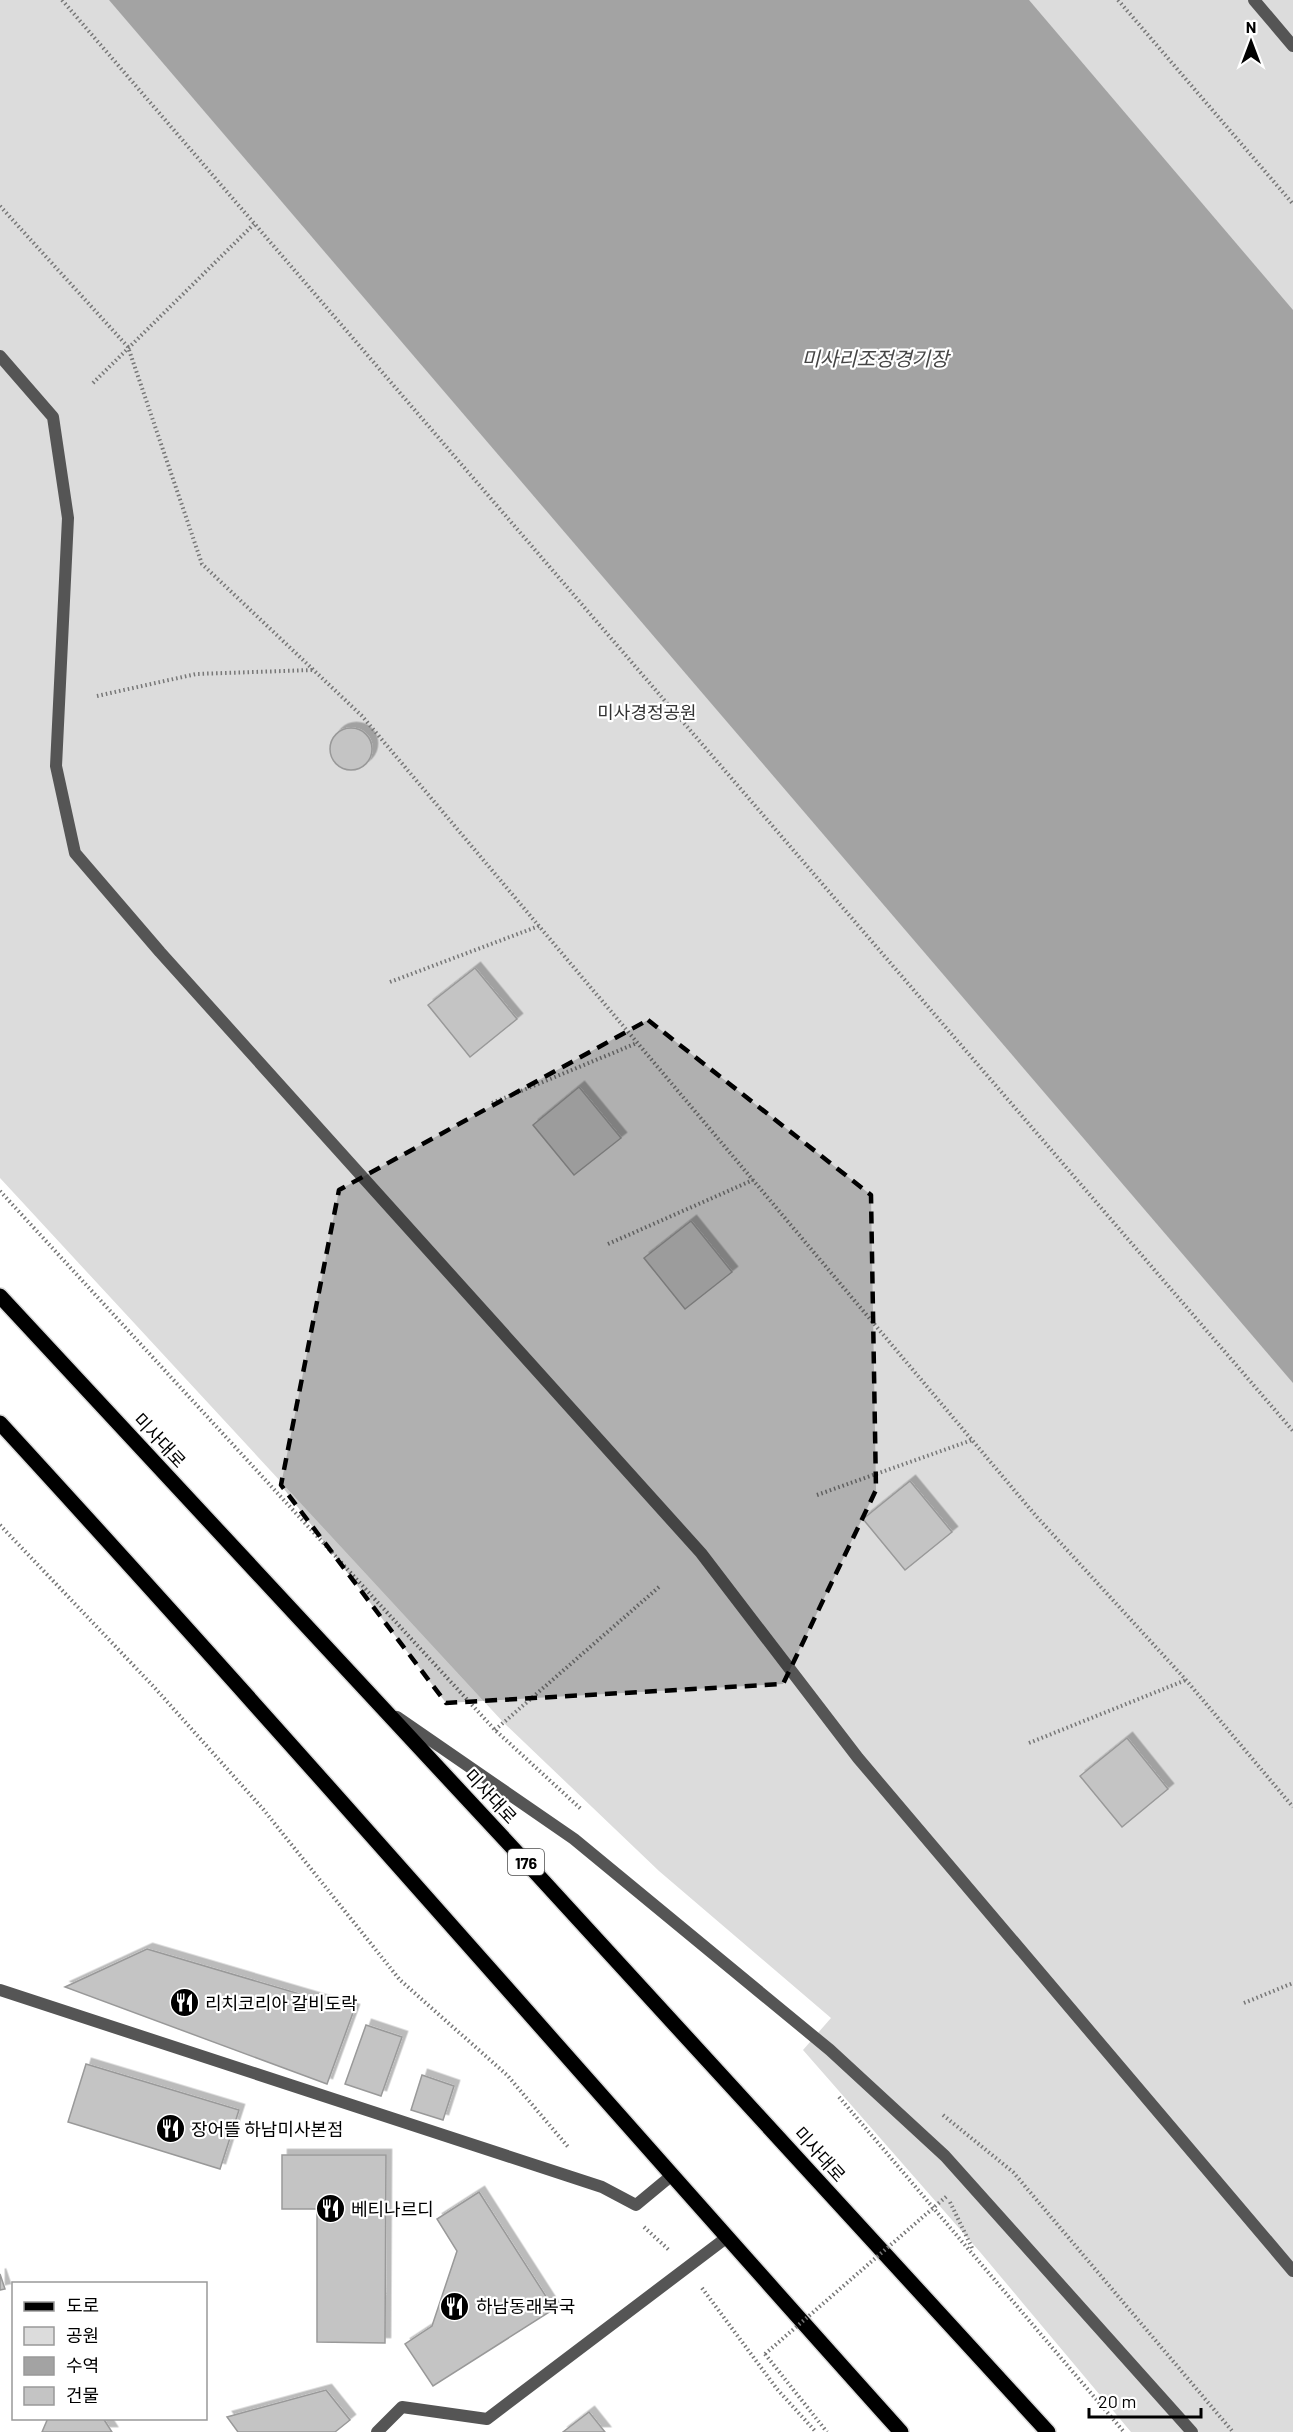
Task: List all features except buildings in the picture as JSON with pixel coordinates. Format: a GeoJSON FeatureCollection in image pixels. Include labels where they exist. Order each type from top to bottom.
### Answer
{"type":"FeatureCollection","features":[{"type":"Feature","properties":{"kind":"main road","name":"미사대로"},"geometry":{"type":"LineString","coordinates":[[0,1296],[380,1705],[1048,2432]]}},
{"type":"Feature","properties":{"kind":"main road"},"geometry":{"type":"LineString","coordinates":[[0,1423],[180,1619],[671,2176],[901,2432]]}},
{"type":"Feature","properties":{"kind":"lane"},"geometry":{"type":"LineString","coordinates":[[1254,0],[1293,46]]}},
{"type":"Feature","properties":{"kind":"lane"},"geometry":{"type":"LineString","coordinates":[[0,356],[53,417],[67,506],[56,766],[75,853],[160,952],[701,1553],[858,1758],[1293,2271]]}},
{"type":"Feature","properties":{"kind":"lane"},"geometry":{"type":"LineString","coordinates":[[380,1705],[574,1839],[830,2050],[945,2156],[1192,2432]]}},
{"type":"Feature","properties":{"kind":"lane"},"geometry":{"type":"LineString","coordinates":[[0,1990],[602,2187],[636,2205],[671,2176]]}},
{"type":"Feature","properties":{"kind":"lane"},"geometry":{"type":"LineString","coordinates":[[377,2432],[402,2407],[487,2419],[726,2238]]}},
{"type":"Feature","properties":{"kind":"path"},"geometry":{"type":"LineString","coordinates":[[62,0],[1293,1431]]}},
{"type":"Feature","properties":{"kind":"path"},"geometry":{"type":"LineString","coordinates":[[1118,0],[1293,204]]}},
{"type":"Feature","properties":{"kind":"path"},"geometry":{"type":"LineString","coordinates":[[0,206],[128,347],[202,564],[362,716],[1036,1516],[1186,1680],[1293,1807]]}},
{"type":"Feature","properties":{"kind":"path"},"geometry":{"type":"LineString","coordinates":[[93,383],[254,224]]}},
{"type":"Feature","properties":{"kind":"path"},"geometry":{"type":"LineString","coordinates":[[97,696],[196,674],[313,670]]}},
{"type":"Feature","properties":{"kind":"path"},"geometry":{"type":"LineString","coordinates":[[390,982],[539,926]]}},
{"type":"Feature","properties":{"kind":"path"},"geometry":{"type":"LineString","coordinates":[[492,1103],[638,1043]]}},
{"type":"Feature","properties":{"kind":"path"},"geometry":{"type":"LineString","coordinates":[[608,1244],[753,1180]]}},
{"type":"Feature","properties":{"kind":"path"},"geometry":{"type":"LineString","coordinates":[[0,1191],[495,1730],[659,1587]]}},
{"type":"Feature","properties":{"kind":"path"},"geometry":{"type":"LineString","coordinates":[[817,1495],[972,1440]]}},
{"type":"Feature","properties":{"kind":"path"},"geometry":{"type":"LineString","coordinates":[[0,1525],[154,1687],[263,1809],[400,1980],[507,2075],[573,2152]]}},
{"type":"Feature","properties":{"kind":"path"},"geometry":{"type":"LineString","coordinates":[[1029,1743],[1186,1680]]}},
{"type":"Feature","properties":{"kind":"path"},"geometry":{"type":"LineString","coordinates":[[1244,2003],[1293,1983]]}},
{"type":"Feature","properties":{"kind":"path"},"geometry":{"type":"LineString","coordinates":[[836,2092],[1124,2432]]}},
{"type":"Feature","properties":{"kind":"path"},"geometry":{"type":"LineString","coordinates":[[827,2432],[765,2354],[947,2196],[976,2256]]}},
{"type":"Feature","properties":{"kind":"path"},"geometry":{"type":"LineString","coordinates":[[636,2219],[687,2267],[777,2389],[816,2432]]}},
{"type":"Feature","properties":{"kind":"highlighted area"},"geometry":{"type":"Polygon","coordinates":[[[648,1020],[871,1195],[876,1490],[783,1684],[446,1703],[281,1485],[339,1190],[648,1020]]]}},
{"type":"Feature","properties":{"kind":"green space","name":"미사경정공원"},"geometry":{"type":"Polygon","coordinates":[[[0,0],[1293,0],[1293,2432],[1131,2432],[980,2252],[803,2050],[831,2018],[659,1871],[503,1722],[0,1178],[0,0]]]}},
{"type":"Feature","properties":{"kind":"water","name":"미사리조정경기장"},"geometry":{"type":"Polygon","coordinates":[[[109,0],[1029,0],[1293,310],[1293,1383],[109,0]]]}},
{"type":"Feature","properties":{"kind":"place","name":"리치코리아 갈비도락"},"geometry":{"type":"Point","coordinates":[184,2003]}},
{"type":"Feature","properties":{"kind":"place","name":"장어뜰 하남미사본점"},"geometry":{"type":"Point","coordinates":[170,2129]}},
{"type":"Feature","properties":{"kind":"place","name":"베티나르디"},"geometry":{"type":"Point","coordinates":[330,2209]}},
{"type":"Feature","properties":{"kind":"place","name":"하남동래복국"},"geometry":{"type":"Point","coordinates":[455,2306]}}]}
